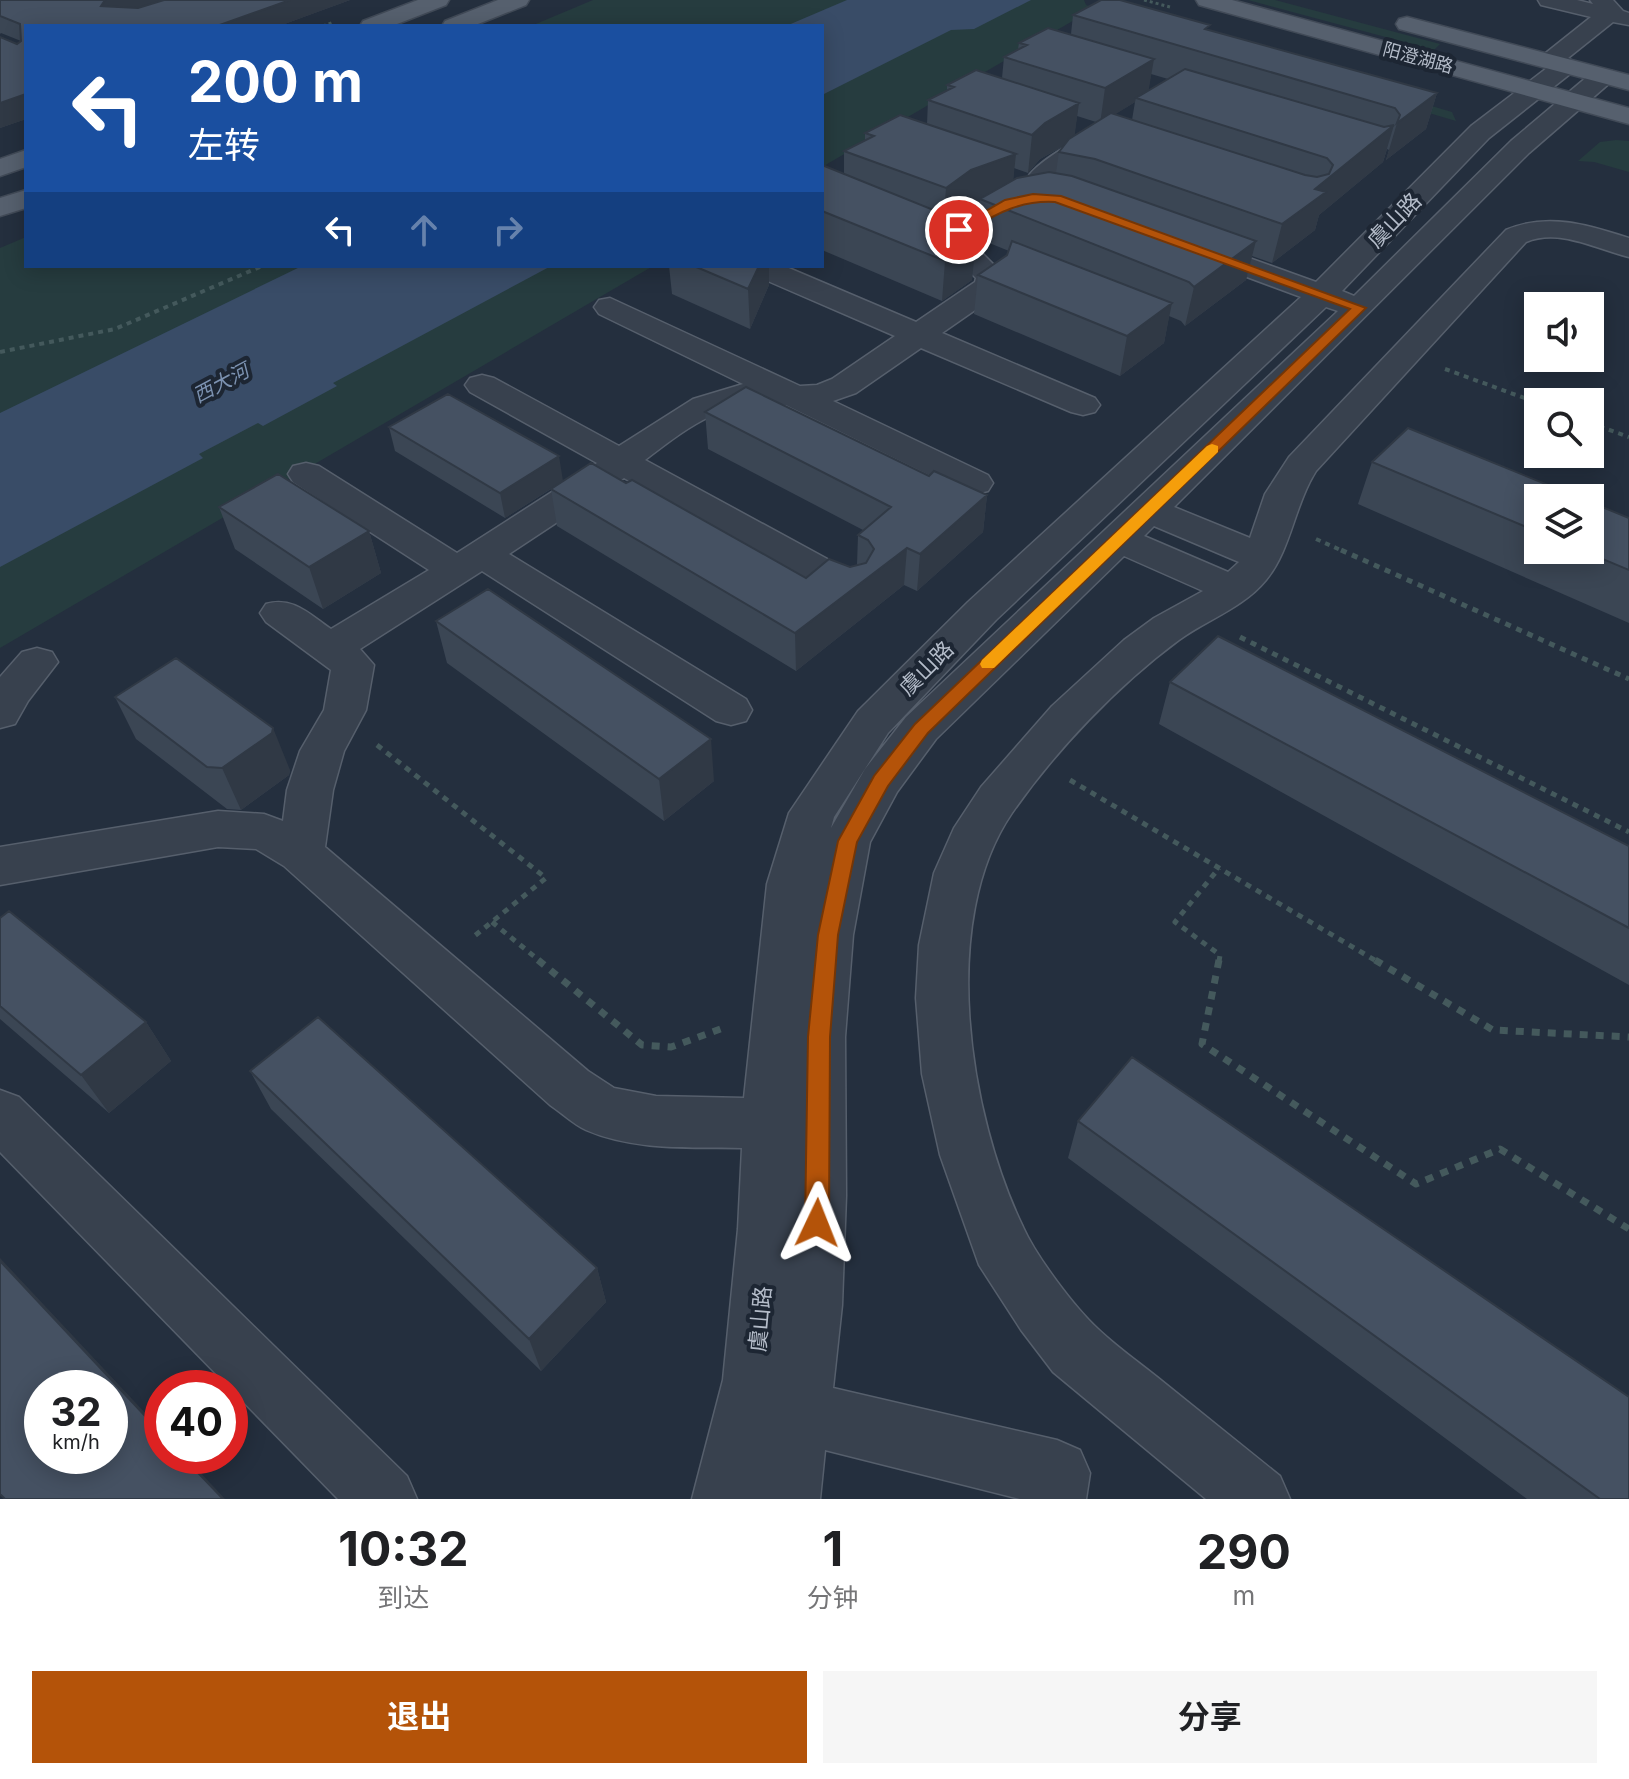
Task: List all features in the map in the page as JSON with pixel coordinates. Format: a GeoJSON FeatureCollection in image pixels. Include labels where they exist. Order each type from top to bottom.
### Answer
{"type":"FeatureCollection","features":[{"type":"Feature","properties":{"kind":"main road"},"geometry":{"type":"LineString","coordinates":[[376,24],[438,0]]}},
{"type":"Feature","properties":{"kind":"main road"},"geometry":{"type":"LineString","coordinates":[[458,24],[518,0]]}},
{"type":"Feature","properties":{"kind":"main road","name":"阳澄湖路"},"geometry":{"type":"LineString","coordinates":[[1207,0],[1590,68]]}},
{"type":"Feature","properties":{"kind":"main road","name":"阳澄湖路"},"geometry":{"type":"LineString","coordinates":[[1379,16],[1590,68],[1629,116]]}},
{"type":"Feature","properties":{"kind":"main road"},"geometry":{"type":"LineString","coordinates":[[0,168],[24,159]]}},
{"type":"Feature","properties":{"kind":"main road"},"geometry":{"type":"LineString","coordinates":[[0,208],[24,199]]}},
{"type":"Feature","properties":{"kind":"street"},"geometry":{"type":"LineString","coordinates":[[1549,0],[1613,12]]}},
{"type":"Feature","properties":{"kind":"street","name":"虞山路"},"geometry":{"type":"LineString","coordinates":[[787,1499],[812,1305],[818,1196],[793,1124],[779,1002],[791,884],[812,813],[873,722],[982,611],[1520,147],[1590,68],[1613,12]]}},
{"type":"Feature","properties":{"kind":"street"},"geometry":{"type":"LineString","coordinates":[[1075,128],[1103,137],[1129,134]]}},
{"type":"Feature","properties":{"kind":"street"},"geometry":{"type":"LineString","coordinates":[[944,240],[955,238],[959,230],[1009,203],[1052,168],[1103,137]]}},
{"type":"Feature","properties":{"kind":"street"},"geometry":{"type":"LineString","coordinates":[[1026,187],[1067,202]]}},
{"type":"Feature","properties":{"kind":"street"},"geometry":{"type":"LineString","coordinates":[[1257,1499],[1075,1350],[1042,1309],[1000,1245],[968,1155],[949,1074],[942,998],[944,945],[958,873],[970,841],[997,799],[1067,717],[1139,650],[1168,628],[1197,615],[1256,555],[1283,494],[1302,465],[1516,236],[1525,231],[1556,229],[1629,248]]}},
{"type":"Feature","properties":{"kind":"street"},"geometry":{"type":"LineString","coordinates":[[1164,236],[1341,301]]}},
{"type":"Feature","properties":{"kind":"street"},"geometry":{"type":"LineString","coordinates":[[944,240],[1014,269]]}},
{"type":"Feature","properties":{"kind":"street"},"geometry":{"type":"LineString","coordinates":[[330,649],[596,483],[634,449],[722,397],[746,393],[824,397],[990,286],[991,277],[985,268],[944,240]]}},
{"type":"Feature","properties":{"kind":"street"},"geometry":{"type":"LineString","coordinates":[[763,268],[1083,405]]}},
{"type":"Feature","properties":{"kind":"street","name":"虞山路"},"geometry":{"type":"LineString","coordinates":[[725,1499],[754,1380],[767,1229],[793,1124],[847,841],[881,781],[921,728],[1134,524],[1341,301]]}},
{"type":"Feature","properties":{"kind":"street"},"geometry":{"type":"LineString","coordinates":[[610,307],[975,483]]}},
{"type":"Feature","properties":{"kind":"street"},"geometry":{"type":"LineString","coordinates":[[482,385],[850,588]]}},
{"type":"Feature","properties":{"kind":"street"},"geometry":{"type":"LineString","coordinates":[[306,474],[470,562],[731,710]]}},
{"type":"Feature","properties":{"kind":"street"},"geometry":{"type":"LineString","coordinates":[[1134,524],[1256,555]]}},
{"type":"Feature","properties":{"kind":"street"},"geometry":{"type":"LineString","coordinates":[[280,613],[353,665],[351,687],[341,717],[322,751],[314,777],[301,853]]}},
{"type":"Feature","properties":{"kind":"street"},"geometry":{"type":"LineString","coordinates":[[0,713],[10,693],[37,662]]}},
{"type":"Feature","properties":{"kind":"street"},"geometry":{"type":"LineString","coordinates":[[0,866],[218,829],[264,832],[301,853],[569,1088],[602,1111],[656,1121],[793,1124]]}},
{"type":"Feature","properties":{"kind":"street"},"geometry":{"type":"LineString","coordinates":[[0,1115],[384,1499]]}},
{"type":"Feature","properties":{"kind":"street"},"geometry":{"type":"LineString","coordinates":[[799,1412],[1057,1473],[1053,1499]]}},
{"type":"Feature","properties":{"kind":"path"},"geometry":{"type":"LineString","coordinates":[[0,352],[115,329],[257,268]]}},
{"type":"Feature","properties":{"kind":"path"},"geometry":{"type":"LineString","coordinates":[[1406,354],[1524,398]]}},
{"type":"Feature","properties":{"kind":"path"},"geometry":{"type":"LineString","coordinates":[[1604,428],[1629,437]]}},
{"type":"Feature","properties":{"kind":"path"},"geometry":{"type":"LineString","coordinates":[[1256,555],[1629,679]]}},
{"type":"Feature","properties":{"kind":"path"},"geometry":{"type":"LineString","coordinates":[[1197,615],[1629,832]]}},
{"type":"Feature","properties":{"kind":"path"},"geometry":{"type":"LineString","coordinates":[[341,717],[546,878],[434,969]]}},
{"type":"Feature","properties":{"kind":"path"},"geometry":{"type":"LineString","coordinates":[[1032,758],[1493,1030],[1629,1037]]}},
{"type":"Feature","properties":{"kind":"path"},"geometry":{"type":"LineString","coordinates":[[1219,868],[1175,922],[1220,955],[1202,1044],[1416,1184],[1500,1149],[1629,1229]]}},
{"type":"Feature","properties":{"kind":"path"},"geometry":{"type":"LineString","coordinates":[[492,922],[642,1045],[671,1047],[715,1032],[779,1002]]}},
{"type":"Feature","properties":{"kind":"green space"},"geometry":{"type":"Polygon","coordinates":[[[593,0],[1084,0],[1086,5],[1452,112],[1456,121],[1088,12],[824,166],[824,24],[536,24],[593,0]]]}},
{"type":"Feature","properties":{"kind":"green space"},"geometry":{"type":"Polygon","coordinates":[[[1248,0],[1275,0],[1440,44],[1434,50],[1248,0]]]}},
{"type":"Feature","properties":{"kind":"green space"},"geometry":{"type":"Polygon","coordinates":[[[1629,141],[1629,172],[1578,161],[1600,142],[1629,141]]]}},
{"type":"Feature","properties":{"kind":"green space"},"geometry":{"type":"Polygon","coordinates":[[[24,238],[24,268],[650,268],[0,648],[0,248],[24,238]]]}},
{"type":"Feature","properties":{"kind":"water"},"geometry":{"type":"Polygon","coordinates":[[[847,0],[1031,0],[974,29],[951,30],[824,94],[824,24],[791,24],[847,0]]]}},
{"type":"Feature","properties":{"kind":"water","name":"西大河"},"geometry":{"type":"Polygon","coordinates":[[[298,268],[547,268],[333,383],[337,386],[263,426],[258,423],[199,454],[203,458],[0,567],[0,413],[298,268]]]}},
{"type":"Feature","properties":{"kind":"building"},"geometry":{"type":"Polygon","coordinates":[[[0,0],[105,0],[101,6],[138,8],[164,0],[290,0],[223,24],[24,24],[24,95],[0,103],[0,37],[17,44],[21,41],[20,24],[0,16],[0,0]]]}},
{"type":"Feature","properties":{"kind":"building"},"geometry":{"type":"Polygon","coordinates":[[[1101,0],[1120,0],[1210,25],[1205,29],[1437,93],[1397,123],[1400,115],[1395,108],[1073,15],[1101,0]]]}},
{"type":"Feature","properties":{"kind":"building"},"geometry":{"type":"Polygon","coordinates":[[[1048,28],[1154,59],[1105,88],[1004,57],[1027,45],[1019,43],[1048,28]]]}},
{"type":"Feature","properties":{"kind":"building"},"geometry":{"type":"Polygon","coordinates":[[[1185,69],[1384,127],[1394,125],[1315,189],[1326,192],[1282,224],[1095,159],[1059,152],[1069,139],[1111,113],[1305,175],[1317,177],[1329,174],[1333,165],[1327,158],[1136,98],[1185,69]]]}},
{"type":"Feature","properties":{"kind":"building"},"geometry":{"type":"Polygon","coordinates":[[[976,70],[1079,103],[1045,123],[1032,135],[928,100],[954,87],[947,85],[976,70]]]}},
{"type":"Feature","properties":{"kind":"building"},"geometry":{"type":"Polygon","coordinates":[[[900,115],[1016,154],[971,170],[946,188],[844,151],[874,136],[865,133],[900,115]]]}},
{"type":"Feature","properties":{"kind":"building"},"geometry":{"type":"Polygon","coordinates":[[[824,166],[951,217],[976,241],[945,261],[824,212],[824,166]]]}},
{"type":"Feature","properties":{"kind":"building"},"geometry":{"type":"Polygon","coordinates":[[[1049,172],[1072,176],[1256,241],[1194,287],[1189,282],[980,199],[1017,178],[1049,172]]]}},
{"type":"Feature","properties":{"kind":"building"},"geometry":{"type":"Polygon","coordinates":[[[1012,241],[1172,303],[1127,336],[978,275],[1007,255],[1012,241]]]}},
{"type":"Feature","properties":{"kind":"building"},"geometry":{"type":"Polygon","coordinates":[[[699,268],[758,268],[748,289],[699,268]]]}},
{"type":"Feature","properties":{"kind":"building"},"geometry":{"type":"Polygon","coordinates":[[[746,387],[929,476],[934,471],[987,495],[920,554],[907,548],[795,633],[551,489],[591,463],[626,483],[632,480],[806,578],[829,559],[850,567],[866,563],[874,549],[868,540],[858,535],[891,507],[705,412],[746,387]]]}},
{"type":"Feature","properties":{"kind":"building"},"geometry":{"type":"Polygon","coordinates":[[[448,394],[559,456],[500,493],[389,427],[448,394]]]}},
{"type":"Feature","properties":{"kind":"building"},"geometry":{"type":"Polygon","coordinates":[[[1408,428],[1546,484],[1524,484],[1524,526],[1372,462],[1408,428]]]}},
{"type":"Feature","properties":{"kind":"building"},"geometry":{"type":"Polygon","coordinates":[[[278,474],[369,531],[309,567],[219,507],[278,474]]]}},
{"type":"Feature","properties":{"kind":"building"},"geometry":{"type":"Polygon","coordinates":[[[1604,508],[1629,518],[1629,570],[1604,560],[1604,508]]]}},
{"type":"Feature","properties":{"kind":"building"},"geometry":{"type":"Polygon","coordinates":[[[488,589],[711,739],[659,779],[436,621],[488,589]]]}},
{"type":"Feature","properties":{"kind":"building"},"geometry":{"type":"Polygon","coordinates":[[[1218,636],[1629,846],[1629,928],[1170,682],[1218,636]]]}},
{"type":"Feature","properties":{"kind":"building"},"geometry":{"type":"Polygon","coordinates":[[[176,658],[273,728],[272,733],[222,768],[207,767],[115,697],[176,658]]]}},
{"type":"Feature","properties":{"kind":"building"},"geometry":{"type":"Polygon","coordinates":[[[9,911],[146,1022],[81,1075],[0,1006],[0,918],[9,911]]]}},
{"type":"Feature","properties":{"kind":"building"},"geometry":{"type":"Polygon","coordinates":[[[318,1017],[597,1268],[529,1339],[250,1071],[318,1017]]]}},
{"type":"Feature","properties":{"kind":"building"},"geometry":{"type":"Polygon","coordinates":[[[1132,1057],[1629,1397],[1629,1499],[1600,1499],[1078,1121],[1132,1057]]]}},
{"type":"Feature","properties":{"kind":"building"},"geometry":{"type":"Polygon","coordinates":[[[0,1261],[102,1370],[24,1370],[24,1474],[128,1474],[128,1398],[144,1415],[144,1474],[199,1474],[223,1499],[5,1499],[0,1494],[0,1261]]]}},
{"type":"Feature","properties":{"kind":"slow traffic"},"geometry":{"type":"LineString","coordinates":[[988,664],[1212,449]]}},
{"type":"Feature","properties":{"kind":"route"},"geometry":{"type":"LineString","coordinates":[[817,1223],[819,1037],[828,935],[847,841],[881,781],[921,728],[1359,308],[1057,199],[1033,197],[1009,203],[959,230]]}}]}
